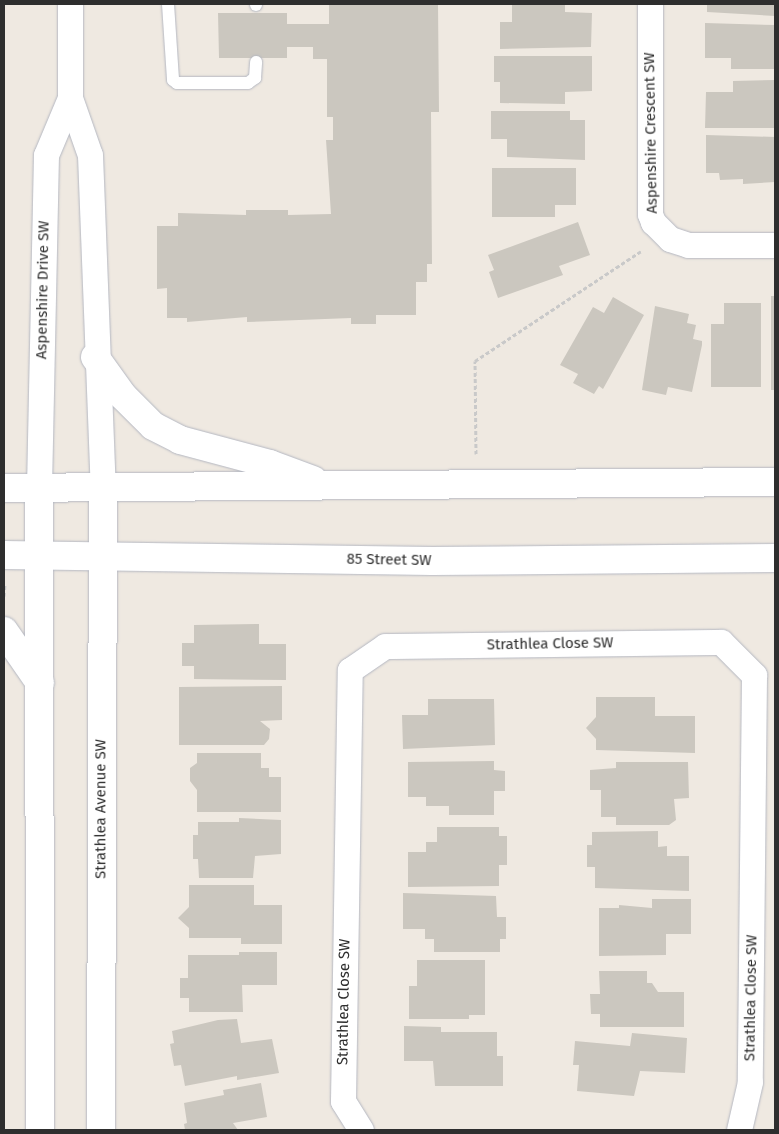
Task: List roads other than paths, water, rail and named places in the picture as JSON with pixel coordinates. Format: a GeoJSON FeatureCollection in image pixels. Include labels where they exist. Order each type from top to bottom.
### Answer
{"type":"FeatureCollection","features":[{"type":"Feature","properties":{"kind":"main road"},"geometry":{"type":"LineString","coordinates":[[96,357],[123,396],[153,426],[180,440],[270,464],[329,486]]}},
{"type":"Feature","properties":{"kind":"main road"},"geometry":{"type":"LineString","coordinates":[[4,488],[775,482]]}},
{"type":"Feature","properties":{"kind":"main road","name":"Strathlea Avenue SW"},"geometry":{"type":"LineString","coordinates":[[102,1130],[103,487]]}},
{"type":"Feature","properties":{"kind":"main road"},"geometry":{"type":"LineString","coordinates":[[39,488],[40,1130]]}},
{"type":"Feature","properties":{"kind":"main road","name":"85 Street SW"},"geometry":{"type":"LineString","coordinates":[[4,555],[432,561],[775,558]]}},
{"type":"Feature","properties":{"kind":"main road"},"geometry":{"type":"LineString","coordinates":[[4,631],[40,683]]}},
{"type":"Feature","properties":{"kind":"street","name":"Aspenshire Drive SW"},"geometry":{"type":"LineString","coordinates":[[70,4],[70,98],[90,155],[96,357],[103,487]]}},
{"type":"Feature","properties":{"kind":"street","name":"Aspenshire Crescent SW"},"geometry":{"type":"LineString","coordinates":[[650,4],[650,214],[656,228],[663,234],[688,245],[775,245]]}},
{"type":"Feature","properties":{"kind":"street","name":"Aspenshire Drive SW"},"geometry":{"type":"LineString","coordinates":[[39,488],[46,155],[70,98]]}},
{"type":"Feature","properties":{"kind":"street","name":"Strathlea Close SW"},"geometry":{"type":"LineString","coordinates":[[361,1130],[343,1101],[350,670],[385,646],[721,642],[754,675],[750,1082],[739,1130]]}},
{"type":"Feature","properties":{"kind":"lane"},"geometry":{"type":"LineString","coordinates":[[168,4],[173,80],[176,84],[248,84],[255,78],[256,62]]}}]}
